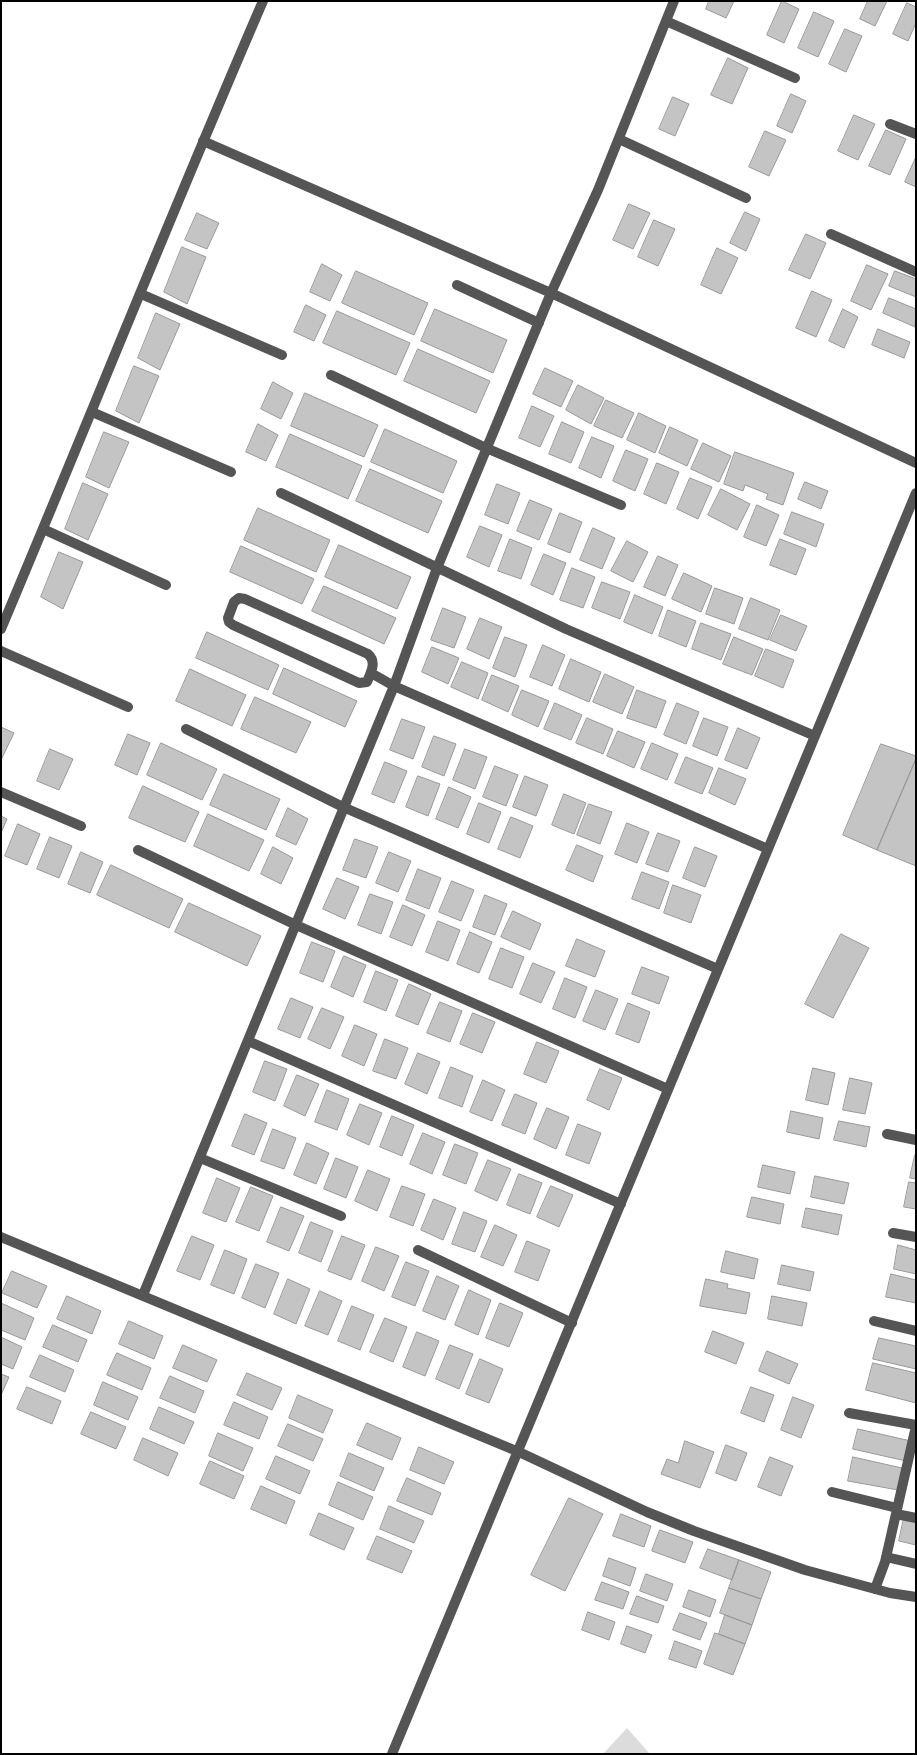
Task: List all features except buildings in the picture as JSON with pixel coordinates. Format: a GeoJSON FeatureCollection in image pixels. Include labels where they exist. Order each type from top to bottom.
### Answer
{"type":"FeatureCollection","features":[{"type":"Feature","properties":{"kind":"street"},"geometry":{"type":"LineString","coordinates":[[1,629],[141,294],[203,140],[263,1]]}},
{"type":"Feature","properties":{"kind":"street"},"geometry":{"type":"LineString","coordinates":[[143,1295],[296,925],[343,806],[394,686],[437,568],[486,448],[551,293],[598,190],[674,1]]}},
{"type":"Feature","properties":{"kind":"street"},"geometry":{"type":"LineString","coordinates":[[666,21],[795,78]]}},
{"type":"Feature","properties":{"kind":"street"},"geometry":{"type":"LineString","coordinates":[[890,124],[916,134]]}},
{"type":"Feature","properties":{"kind":"street"},"geometry":{"type":"LineString","coordinates":[[618,139],[746,198]]}},
{"type":"Feature","properties":{"kind":"street"},"geometry":{"type":"LineString","coordinates":[[203,140],[551,293],[916,463]]}},
{"type":"Feature","properties":{"kind":"street"},"geometry":{"type":"LineString","coordinates":[[831,234],[916,272]]}},
{"type":"Feature","properties":{"kind":"street"},"geometry":{"type":"LineString","coordinates":[[457,285],[538,323]]}},
{"type":"Feature","properties":{"kind":"street"},"geometry":{"type":"LineString","coordinates":[[141,294],[282,355]]}},
{"type":"Feature","properties":{"kind":"street"},"geometry":{"type":"LineString","coordinates":[[331,375],[486,448],[621,505]]}},
{"type":"Feature","properties":{"kind":"street"},"geometry":{"type":"LineString","coordinates":[[92,412],[230,472]]}},
{"type":"Feature","properties":{"kind":"street"},"geometry":{"type":"LineString","coordinates":[[281,493],[566,629],[815,736]]}},
{"type":"Feature","properties":{"kind":"street"},"geometry":{"type":"LineString","coordinates":[[392,1754],[916,493]]}},
{"type":"Feature","properties":{"kind":"street"},"geometry":{"type":"LineString","coordinates":[[43,530],[166,585]]}},
{"type":"Feature","properties":{"kind":"street"},"geometry":{"type":"LineString","coordinates":[[239,598],[244,599],[368,654],[373,658],[374,663],[371,673],[367,682],[359,684],[233,625],[229,622],[228,618],[234,602],[239,598]]}},
{"type":"Feature","properties":{"kind":"street"},"geometry":{"type":"LineString","coordinates":[[1,651],[128,707]]}},
{"type":"Feature","properties":{"kind":"street"},"geometry":{"type":"LineString","coordinates":[[371,673],[394,686],[768,849]]}},
{"type":"Feature","properties":{"kind":"street"},"geometry":{"type":"LineString","coordinates":[[186,730],[343,806],[718,969]]}},
{"type":"Feature","properties":{"kind":"street"},"geometry":{"type":"LineString","coordinates":[[1,792],[81,826]]}},
{"type":"Feature","properties":{"kind":"street"},"geometry":{"type":"LineString","coordinates":[[138,850],[296,925],[668,1090]]}},
{"type":"Feature","properties":{"kind":"street"},"geometry":{"type":"LineString","coordinates":[[248,1041],[621,1204]]}},
{"type":"Feature","properties":{"kind":"street"},"geometry":{"type":"LineString","coordinates":[[887,1134],[916,1140]]}},
{"type":"Feature","properties":{"kind":"street"},"geometry":{"type":"LineString","coordinates":[[200,1158],[341,1216]]}},
{"type":"Feature","properties":{"kind":"street"},"geometry":{"type":"LineString","coordinates":[[893,1233],[916,1237]]}},
{"type":"Feature","properties":{"kind":"street"},"geometry":{"type":"LineString","coordinates":[[1,1237],[518,1452],[646,1512],[694,1531],[785,1564],[875,1589],[916,1597]]}},
{"type":"Feature","properties":{"kind":"street"},"geometry":{"type":"LineString","coordinates":[[418,1250],[572,1323]]}},
{"type":"Feature","properties":{"kind":"street"},"geometry":{"type":"LineString","coordinates":[[874,1321],[916,1331]]}},
{"type":"Feature","properties":{"kind":"street"},"geometry":{"type":"LineString","coordinates":[[849,1413],[916,1426],[912,1464],[896,1511],[886,1557],[875,1589]]}},
{"type":"Feature","properties":{"kind":"street"},"geometry":{"type":"LineString","coordinates":[[832,1492],[916,1518]]}},
{"type":"Feature","properties":{"kind":"street"},"geometry":{"type":"LineString","coordinates":[[886,1557],[916,1564]]}},
{"type":"Feature","properties":{"kind":"shaded area"},"geometry":{"type":"Polygon","coordinates":[[[627,1728],[650,1754],[603,1754],[627,1728]]]}}]}
